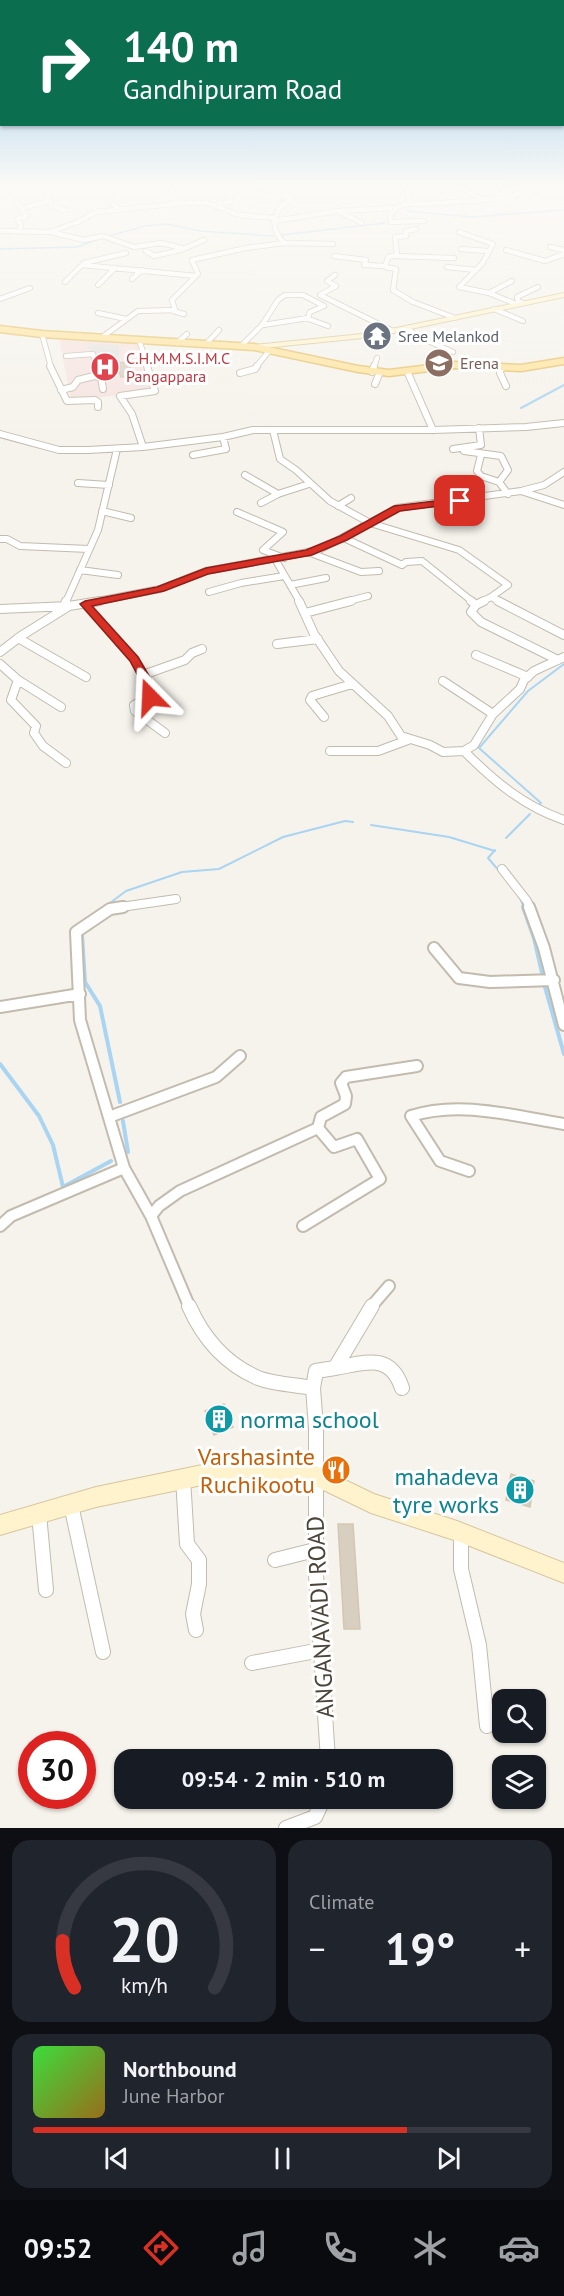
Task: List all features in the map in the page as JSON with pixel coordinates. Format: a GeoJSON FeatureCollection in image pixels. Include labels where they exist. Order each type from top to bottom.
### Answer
{"type":"FeatureCollection","features":[{"type":"Feature","properties":{"kind":"main road"},"geometry":{"type":"LineString","coordinates":[[0,329],[42,334],[241,346],[376,372],[408,371],[454,365],[529,367],[564,361]]}},
{"type":"Feature","properties":{"kind":"street"},"geometry":{"type":"LineString","coordinates":[[65,282],[76,271]]}},
{"type":"Feature","properties":{"kind":"street"},"geometry":{"type":"LineString","coordinates":[[98,285],[112,271]]}},
{"type":"Feature","properties":{"kind":"street"},"geometry":{"type":"LineString","coordinates":[[132,279],[141,271]]}},
{"type":"Feature","properties":{"kind":"street"},"geometry":{"type":"LineString","coordinates":[[154,271],[196,276]]}},
{"type":"Feature","properties":{"kind":"street"},"geometry":{"type":"LineString","coordinates":[[172,311],[175,309],[172,300],[198,271]]}},
{"type":"Feature","properties":{"kind":"street"},"geometry":{"type":"LineString","coordinates":[[395,271],[392,281],[393,291],[413,302],[455,318]]}},
{"type":"Feature","properties":{"kind":"street"},"geometry":{"type":"LineString","coordinates":[[475,271],[459,287],[489,292],[519,303]]}},
{"type":"Feature","properties":{"kind":"street"},"geometry":{"type":"LineString","coordinates":[[335,275],[327,281],[336,286],[320,295],[393,331]]}},
{"type":"Feature","properties":{"kind":"street"},"geometry":{"type":"LineString","coordinates":[[489,292],[512,280]]}},
{"type":"Feature","properties":{"kind":"street"},"geometry":{"type":"LineString","coordinates":[[519,303],[517,297],[538,287]]}},
{"type":"Feature","properties":{"kind":"street"},"geometry":{"type":"LineString","coordinates":[[0,299],[30,288]]}},
{"type":"Feature","properties":{"kind":"street"},"geometry":{"type":"LineString","coordinates":[[241,346],[263,325],[280,298],[292,294],[304,294],[324,306],[310,312],[310,316],[306,318]]}},
{"type":"Feature","properties":{"kind":"street"},"geometry":{"type":"LineString","coordinates":[[254,348],[393,331],[519,303],[564,296]]}},
{"type":"Feature","properties":{"kind":"street"},"geometry":{"type":"LineString","coordinates":[[494,309],[523,321]]}},
{"type":"Feature","properties":{"kind":"street"},"geometry":{"type":"LineString","coordinates":[[101,338],[139,310],[172,311],[184,314]]}},
{"type":"Feature","properties":{"kind":"street"},"geometry":{"type":"LineString","coordinates":[[98,313],[126,319]]}},
{"type":"Feature","properties":{"kind":"street"},"geometry":{"type":"LineString","coordinates":[[263,325],[306,318],[328,326]]}},
{"type":"Feature","properties":{"kind":"street"},"geometry":{"type":"LineString","coordinates":[[407,328],[417,336],[453,352]]}},
{"type":"Feature","properties":{"kind":"street"},"geometry":{"type":"LineString","coordinates":[[206,344],[219,330]]}},
{"type":"Feature","properties":{"kind":"street"},"geometry":{"type":"LineString","coordinates":[[42,334],[51,369],[68,402],[96,400],[98,407]]}},
{"type":"Feature","properties":{"kind":"street"},"geometry":{"type":"LineString","coordinates":[[177,343],[187,334]]}},
{"type":"Feature","properties":{"kind":"street"},"geometry":{"type":"LineString","coordinates":[[139,340],[155,392],[120,396],[132,414],[142,447]]}},
{"type":"Feature","properties":{"kind":"street"},"geometry":{"type":"LineString","coordinates":[[240,373],[255,369],[269,351]]}},
{"type":"Feature","properties":{"kind":"street"},"geometry":{"type":"LineString","coordinates":[[66,356],[94,354],[104,389]]}},
{"type":"Feature","properties":{"kind":"street"},"geometry":{"type":"LineString","coordinates":[[375,384],[377,358]]}},
{"type":"Feature","properties":{"kind":"street"},"geometry":{"type":"LineString","coordinates":[[501,367],[500,373],[506,386]]}},
{"type":"Feature","properties":{"kind":"street"},"geometry":{"type":"LineString","coordinates":[[408,371],[433,430]]}},
{"type":"Feature","properties":{"kind":"street"},"geometry":{"type":"LineString","coordinates":[[61,390],[73,387],[78,380],[100,377]]}},
{"type":"Feature","properties":{"kind":"street"},"geometry":{"type":"LineString","coordinates":[[0,435],[59,450],[117,449],[223,437],[253,430],[433,430],[526,427],[564,423]]}},
{"type":"Feature","properties":{"kind":"street"},"geometry":{"type":"LineString","coordinates":[[453,449],[481,445],[479,428]]}},
{"type":"Feature","properties":{"kind":"street"},"geometry":{"type":"LineString","coordinates":[[273,430],[280,459],[338,506],[370,523],[459,550],[508,585],[476,605],[471,612],[481,622],[561,658]]}},
{"type":"Feature","properties":{"kind":"street"},"geometry":{"type":"LineString","coordinates":[[193,455],[226,449],[223,437]]}},
{"type":"Feature","properties":{"kind":"street"},"geometry":{"type":"LineString","coordinates":[[466,448],[464,451],[501,456],[508,470],[499,482]]}},
{"type":"Feature","properties":{"kind":"street"},"geometry":{"type":"LineString","coordinates":[[0,652],[3,646],[66,606],[98,530],[117,449]]}},
{"type":"Feature","properties":{"kind":"street"},"geometry":{"type":"LineString","coordinates":[[481,455],[477,471],[482,476],[499,482],[508,494]]}},
{"type":"Feature","properties":{"kind":"street"},"geometry":{"type":"LineString","coordinates":[[0,609],[85,604],[160,589],[206,571],[308,552],[344,538],[384,514],[411,505],[521,492],[550,482],[564,472]]}},
{"type":"Feature","properties":{"kind":"street"},"geometry":{"type":"LineString","coordinates":[[245,475],[278,494]]}},
{"type":"Feature","properties":{"kind":"street"},"geometry":{"type":"LineString","coordinates":[[78,483],[109,485]]}},
{"type":"Feature","properties":{"kind":"street"},"geometry":{"type":"LineString","coordinates":[[261,503],[278,494],[309,484]]}},
{"type":"Feature","properties":{"kind":"street"},"geometry":{"type":"LineString","coordinates":[[521,492],[564,505]]}},
{"type":"Feature","properties":{"kind":"street"},"geometry":{"type":"LineString","coordinates":[[338,506],[351,498]]}},
{"type":"Feature","properties":{"kind":"street"},"geometry":{"type":"LineString","coordinates":[[102,511],[131,518]]}},
{"type":"Feature","properties":{"kind":"street"},"geometry":{"type":"LineString","coordinates":[[237,512],[283,532],[263,550],[284,558]]}},
{"type":"Feature","properties":{"kind":"street"},"geometry":{"type":"LineString","coordinates":[[344,538],[402,565],[406,562],[422,561],[476,605]]}},
{"type":"Feature","properties":{"kind":"street"},"geometry":{"type":"LineString","coordinates":[[0,539],[7,539],[20,546],[89,549]]}},
{"type":"Feature","properties":{"kind":"street"},"geometry":{"type":"LineString","coordinates":[[308,552],[361,572],[379,571]]}},
{"type":"Feature","properties":{"kind":"street"},"geometry":{"type":"LineString","coordinates":[[275,559],[318,639],[352,684],[388,716],[401,736],[408,740],[430,745],[443,752],[464,751],[474,745],[494,714],[520,689],[534,671],[561,658]]}},
{"type":"Feature","properties":{"kind":"street"},"geometry":{"type":"LineString","coordinates":[[80,570],[118,575]]}},
{"type":"Feature","properties":{"kind":"street"},"geometry":{"type":"LineString","coordinates":[[208,592],[241,583],[284,576]]}},
{"type":"Feature","properties":{"kind":"street"},"geometry":{"type":"LineString","coordinates":[[290,585],[326,578]]}},
{"type":"Feature","properties":{"kind":"street"},"geometry":{"type":"LineString","coordinates":[[305,613],[368,596]]}},
{"type":"Feature","properties":{"kind":"street"},"geometry":{"type":"LineString","coordinates":[[491,597],[564,635]]}},
{"type":"Feature","properties":{"kind":"street"},"geometry":{"type":"LineString","coordinates":[[85,604],[122,644],[152,691],[150,697],[134,705],[135,711],[165,733]]}},
{"type":"Feature","properties":{"kind":"street"},"geometry":{"type":"LineString","coordinates":[[18,638],[86,677]]}},
{"type":"Feature","properties":{"kind":"street"},"geometry":{"type":"LineString","coordinates":[[277,644],[318,639]]}},
{"type":"Feature","properties":{"kind":"street"},"geometry":{"type":"LineString","coordinates":[[143,675],[186,660],[192,653],[202,649]]}},
{"type":"Feature","properties":{"kind":"street"},"geometry":{"type":"LineString","coordinates":[[476,655],[528,677]]}},
{"type":"Feature","properties":{"kind":"street"},"geometry":{"type":"LineString","coordinates":[[0,664],[18,680],[61,707]]}},
{"type":"Feature","properties":{"kind":"street"},"geometry":{"type":"LineString","coordinates":[[18,680],[11,700],[36,726],[34,732],[43,746],[66,763]]}},
{"type":"Feature","properties":{"kind":"street"},"geometry":{"type":"LineString","coordinates":[[443,681],[494,714]]}},
{"type":"Feature","properties":{"kind":"street"},"geometry":{"type":"LineString","coordinates":[[324,717],[310,700],[312,696],[352,684]]}},
{"type":"Feature","properties":{"kind":"street"},"geometry":{"type":"LineString","coordinates":[[330,751],[369,754],[391,749],[408,740]]}},
{"type":"Feature","properties":{"kind":"street"},"geometry":{"type":"LineString","coordinates":[[464,751],[492,778],[530,808],[564,820]]}},
{"type":"Feature","properties":{"kind":"street"},"geometry":{"type":"LineString","coordinates":[[502,869],[527,901],[554,980],[564,1025]]}},
{"type":"Feature","properties":{"kind":"street"},"geometry":{"type":"LineString","coordinates":[[176,899],[110,909],[76,932],[80,1020],[124,1168],[151,1216],[192,1312],[208,1342],[230,1361],[259,1378],[313,1388],[316,1371],[374,1363],[386,1364],[394,1370],[402,1388]]}},
{"type":"Feature","properties":{"kind":"street"},"geometry":{"type":"LineString","coordinates":[[435,948],[459,978],[489,982],[554,980]]}},
{"type":"Feature","properties":{"kind":"street"},"geometry":{"type":"LineString","coordinates":[[0,1007],[80,994]]}},
{"type":"Feature","properties":{"kind":"street"},"geometry":{"type":"LineString","coordinates":[[109,1117],[216,1077],[240,1056]]}},
{"type":"Feature","properties":{"kind":"street"},"geometry":{"type":"LineString","coordinates":[[303,1226],[380,1179],[377,1170],[357,1139],[334,1147],[318,1128],[316,1122],[319,1117],[345,1103],[346,1098],[341,1083],[346,1077],[417,1066]]}},
{"type":"Feature","properties":{"kind":"street"},"geometry":{"type":"LineString","coordinates":[[469,1170],[440,1161],[411,1116],[429,1110],[460,1108],[564,1124]]}},
{"type":"Feature","properties":{"kind":"street"},"geometry":{"type":"LineString","coordinates":[[151,1216],[160,1204],[191,1184],[235,1167],[318,1128]]}},
{"type":"Feature","properties":{"kind":"street"},"geometry":{"type":"LineString","coordinates":[[0,1226],[11,1216],[124,1168]]}},
{"type":"Feature","properties":{"kind":"street"},"geometry":{"type":"LineString","coordinates":[[336,1368],[366,1313],[388,1286]]}},
{"type":"Feature","properties":{"kind":"street","name":"ANGANAVADI ROAD"},"geometry":{"type":"LineString","coordinates":[[313,1388],[317,1422],[314,1475],[315,1550],[327,1749]]}},
{"type":"Feature","properties":{"kind":"street"},"geometry":{"type":"LineString","coordinates":[[0,1526],[71,1505],[207,1474],[269,1472],[314,1475],[371,1503],[461,1533],[564,1573]]}},
{"type":"Feature","properties":{"kind":"street"},"geometry":{"type":"LineString","coordinates":[[183,1478],[186,1544],[199,1560],[199,1584],[193,1614],[196,1630]]}},
{"type":"Feature","properties":{"kind":"street"},"geometry":{"type":"LineString","coordinates":[[71,1505],[103,1652]]}},
{"type":"Feature","properties":{"kind":"street"},"geometry":{"type":"LineString","coordinates":[[39,1514],[46,1590]]}},
{"type":"Feature","properties":{"kind":"street"},"geometry":{"type":"LineString","coordinates":[[461,1533],[461,1569],[479,1646],[487,1726]]}},
{"type":"Feature","properties":{"kind":"street"},"geometry":{"type":"LineString","coordinates":[[275,1560],[315,1550]]}},
{"type":"Feature","properties":{"kind":"street"},"geometry":{"type":"LineString","coordinates":[[252,1663],[321,1650]]}},
{"type":"Feature","properties":{"kind":"street"},"geometry":{"type":"LineString","coordinates":[[286,1828],[315,1817],[319,1809]]}},
{"type":"Feature","properties":{"kind":"shaded area","name":"C.H.M.M.S.I.M.C Pangappara"},"geometry":{"type":"Polygon","coordinates":[[[59,338],[139,343],[152,391],[71,401],[59,338]]]}},
{"type":"Feature","properties":{"kind":"shaded area"},"geometry":{"type":"Polygon","coordinates":[[[96,344],[119,345],[119,357],[101,359],[87,347],[96,344]]]}},
{"type":"Feature","properties":{"kind":"building"},"geometry":{"type":"Polygon","coordinates":[[[128,362],[134,376],[121,377],[115,363],[128,362]]]}},
{"type":"Feature","properties":{"kind":"building","name":"norma school"},"geometry":{"type":"Polygon","coordinates":[[[224,1404],[233,1427],[214,1435],[205,1411],[224,1404]]]}},
{"type":"Feature","properties":{"kind":"building","name":"mahadeva tyre works"},"geometry":{"type":"Polygon","coordinates":[[[511,1474],[534,1481],[530,1507],[506,1500],[511,1474]]]}},
{"type":"Feature","properties":{"kind":"building"},"geometry":{"type":"Polygon","coordinates":[[[338,1524],[353,1524],[360,1629],[344,1629],[338,1524]]]}},
{"type":"Feature","properties":{"kind":"waterway"},"geometry":{"type":"LineString","coordinates":[[521,408],[564,385]]}},
{"type":"Feature","properties":{"kind":"waterway"},"geometry":{"type":"LineString","coordinates":[[539,805],[541,803],[479,748],[528,691],[564,664]]}},
{"type":"Feature","properties":{"kind":"waterway"},"geometry":{"type":"LineString","coordinates":[[506,838],[530,814]]}},
{"type":"Feature","properties":{"kind":"waterway"},"geometry":{"type":"LineString","coordinates":[[106,906],[126,891],[182,872],[219,869],[283,837],[345,821],[353,822]]}},
{"type":"Feature","properties":{"kind":"waterway"},"geometry":{"type":"LineString","coordinates":[[371,825],[449,837],[494,851]]}},
{"type":"Feature","properties":{"kind":"waterway"},"geometry":{"type":"LineString","coordinates":[[494,851],[488,858],[500,872]]}},
{"type":"Feature","properties":{"kind":"waterway"},"geometry":{"type":"LineString","coordinates":[[520,898],[524,908]]}},
{"type":"Feature","properties":{"kind":"waterway"},"geometry":{"type":"LineString","coordinates":[[523,907],[534,938],[542,973]]}},
{"type":"Feature","properties":{"kind":"waterway"},"geometry":{"type":"LineString","coordinates":[[82,936],[85,982],[100,1006],[120,1102]]}},
{"type":"Feature","properties":{"kind":"waterway"},"geometry":{"type":"LineString","coordinates":[[545,987],[564,1054]]}},
{"type":"Feature","properties":{"kind":"waterway"},"geometry":{"type":"LineString","coordinates":[[0,1064],[39,1116],[53,1145],[63,1187],[111,1161]]}},
{"type":"Feature","properties":{"kind":"waterway"},"geometry":{"type":"LineString","coordinates":[[123,1121],[128,1152]]}},
{"type":"Feature","properties":{"kind":"place","name":"Sree Melankod"},"geometry":{"type":"Point","coordinates":[377,336]}},
{"type":"Feature","properties":{"kind":"place","name":"Erena"},"geometry":{"type":"Point","coordinates":[439,363]}},
{"type":"Feature","properties":{"kind":"place","name":"C.H.M.M.S.I.M.C Pangappara"},"geometry":{"type":"Point","coordinates":[105,367]}},
{"type":"Feature","properties":{"kind":"place","name":"norma school"},"geometry":{"type":"Point","coordinates":[219,1419]}},
{"type":"Feature","properties":{"kind":"place","name":"Varshasinte Ruchikootu"},"geometry":{"type":"Point","coordinates":[336,1470]}},
{"type":"Feature","properties":{"kind":"place","name":"mahadeva tyre works"},"geometry":{"type":"Point","coordinates":[520,1490]}},
{"type":"Feature","properties":{"kind":"route"},"geometry":{"type":"LineString","coordinates":[[150,697],[152,691],[135,660],[85,604],[160,589],[206,571],[284,558],[319,549],[344,538],[397,508],[460,501]]}}]}
